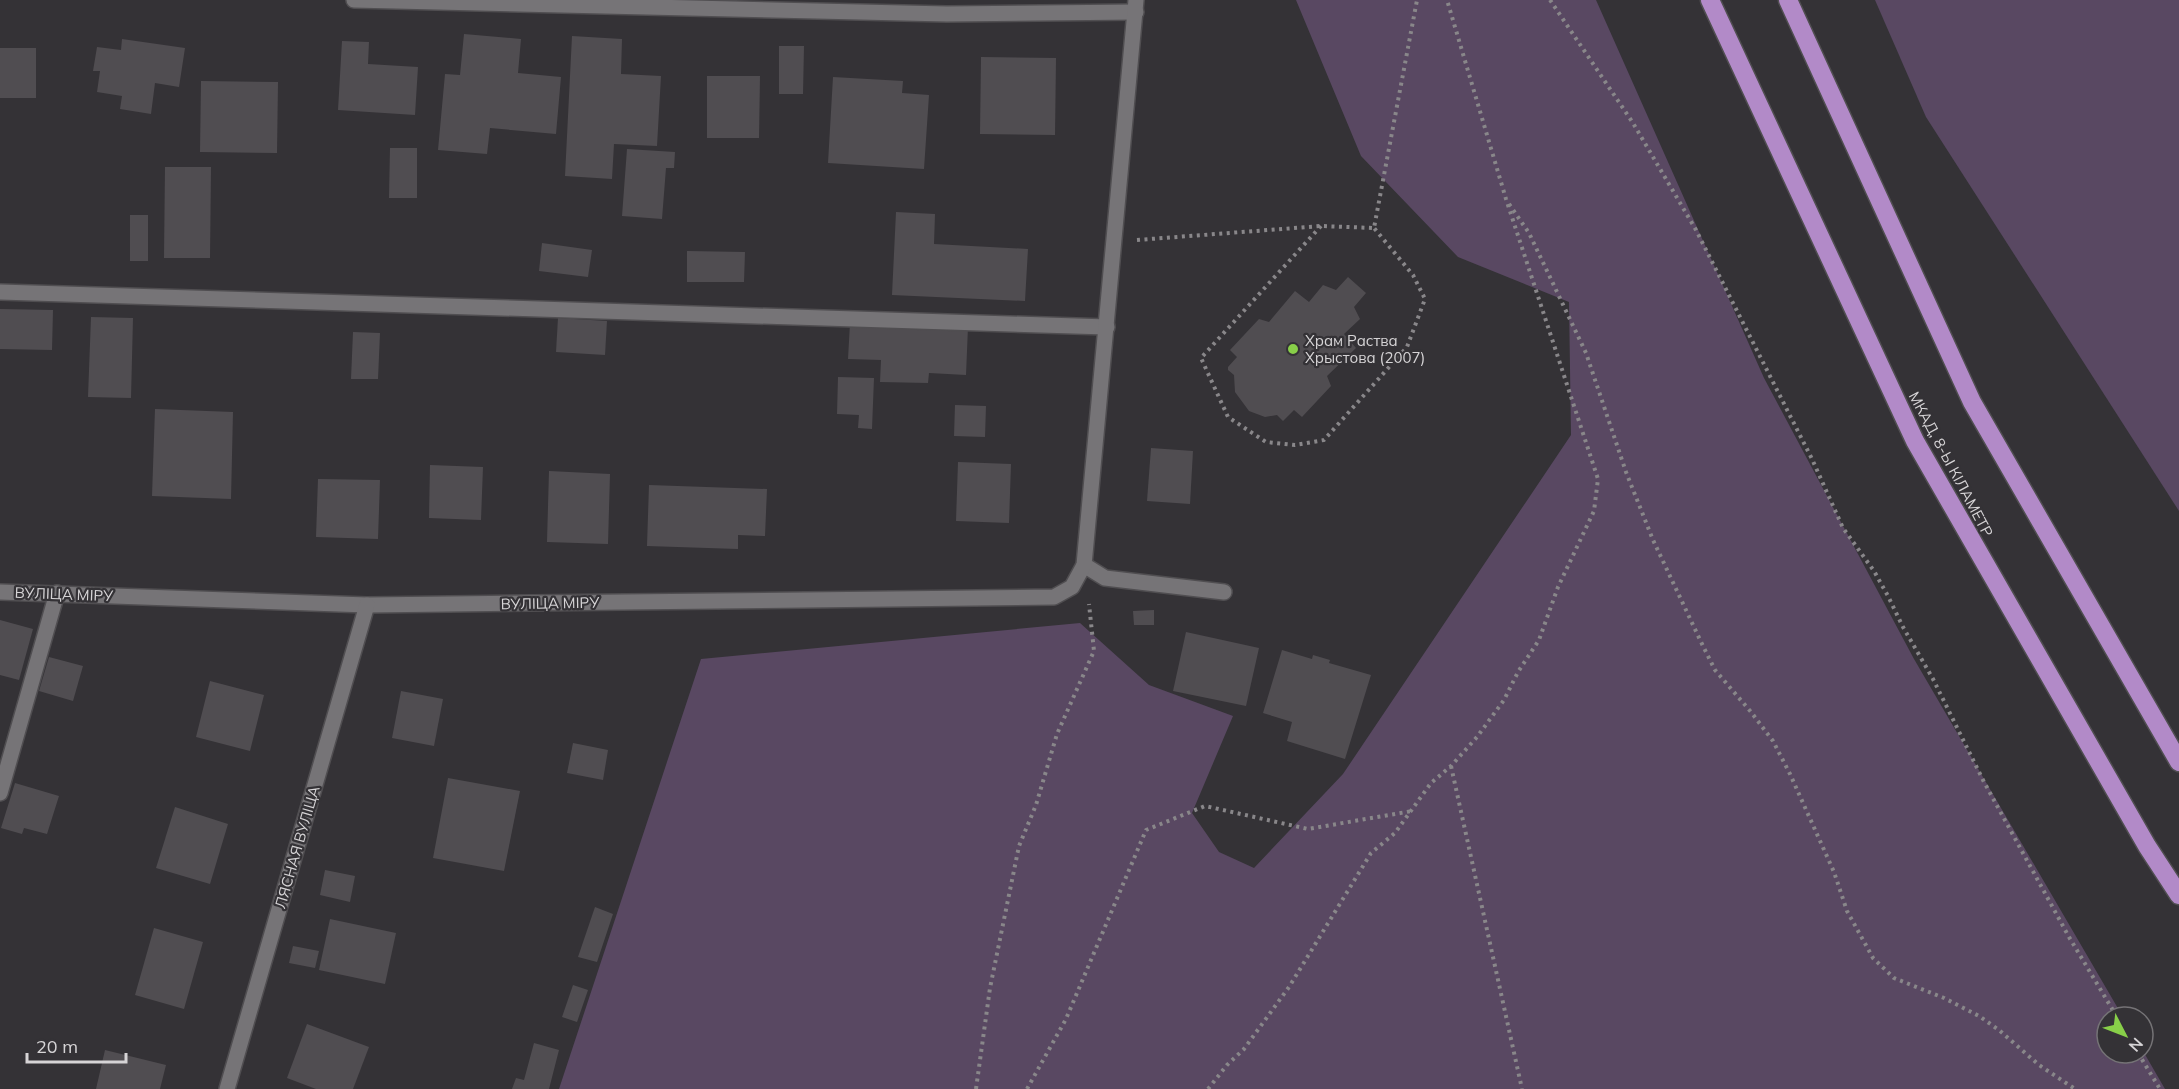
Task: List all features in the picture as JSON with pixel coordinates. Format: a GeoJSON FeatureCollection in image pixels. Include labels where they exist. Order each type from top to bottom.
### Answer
{"type":"FeatureCollection","features":[{"type":"Feature","properties":{"kind":"highway","name":"МКАД, 8-Ы КІЛАМЕТР"},"geometry":{"type":"LineString","coordinates":[[1710,0],[1915,441],[2147,846],[2179,895]]}},
{"type":"Feature","properties":{"kind":"highway"},"geometry":{"type":"LineString","coordinates":[[1788,0],[1972,402],[2179,762]]}},
{"type":"Feature","properties":{"kind":"street"},"geometry":{"type":"LineString","coordinates":[[354,0],[948,7],[1136,6],[1084,565],[1105,578],[1224,592]]}},
{"type":"Feature","properties":{"kind":"street"},"geometry":{"type":"LineString","coordinates":[[0,292],[1107,327]]}},
{"type":"Feature","properties":{"kind":"street","name":"ВУЛІЦА МІРУ"},"geometry":{"type":"LineString","coordinates":[[0,592],[367,605],[1054,597],[1072,587],[1084,565]]}},
{"type":"Feature","properties":{"kind":"street"},"geometry":{"type":"LineString","coordinates":[[0,793],[57,593]]}},
{"type":"Feature","properties":{"kind":"street","name":"ЛЯСНАЯ ВУЛІЦА"},"geometry":{"type":"LineString","coordinates":[[228,1089],[367,605]]}},
{"type":"Feature","properties":{"kind":"path"},"geometry":{"type":"LineString","coordinates":[[1374,228],[1417,0]]}},
{"type":"Feature","properties":{"kind":"path"},"geometry":{"type":"LineString","coordinates":[[1208,1089],[1227,1065],[1244,1049],[1288,987],[1371,853],[1395,833],[1431,783],[1451,766],[1477,737],[1504,700],[1518,672],[1539,640],[1558,587],[1594,511],[1598,479],[1506,199],[1447,0]]}},
{"type":"Feature","properties":{"kind":"path"},"geometry":{"type":"LineString","coordinates":[[1550,0],[1633,123],[1696,230],[1807,449],[1843,528],[1874,571],[1888,596],[1903,627],[1934,679],[1983,782],[2069,937],[2110,1005]]}},
{"type":"Feature","properties":{"kind":"path"},"geometry":{"type":"LineString","coordinates":[[1506,199],[1529,232],[1586,353],[1626,472],[1653,540],[1702,645],[1715,670],[1773,741],[1834,872],[1847,911],[1873,958],[1894,978],[1944,998],[1979,1016],[1999,1030],[2039,1065],[2075,1089]]}},
{"type":"Feature","properties":{"kind":"path"},"geometry":{"type":"LineString","coordinates":[[1113,242],[1321,226],[1374,228],[1413,275],[1425,299],[1407,347],[1324,440],[1295,445],[1266,442],[1228,417],[1202,358],[1321,226]]}},
{"type":"Feature","properties":{"kind":"path"},"geometry":{"type":"LineString","coordinates":[[976,1089],[990,988],[1019,846],[1036,805],[1056,734],[1094,651]]}},
{"type":"Feature","properties":{"kind":"path"},"geometry":{"type":"LineString","coordinates":[[1451,766],[1522,1089]]}},
{"type":"Feature","properties":{"kind":"path"},"geometry":{"type":"LineString","coordinates":[[1027,1089],[1066,1019],[1146,830],[1205,806],[1308,829],[1412,811]]}},
{"type":"Feature","properties":{"kind":"path"},"geometry":{"type":"LineString","coordinates":[[2145,1065],[2160,1089]]}},
{"type":"Feature","properties":{"kind":"shaded area"},"geometry":{"type":"Polygon","coordinates":[[[1296,0],[1596,0],[1764,378],[1914,659],[2116,1005],[2095,1005],[2095,1065],[2151,1065],[2165,1089],[559,1089],[701,659],[1080,623],[1149,685],[1233,716],[1192,813],[1219,852],[1254,868],[1343,774],[1571,435],[1569,302],[1458,257],[1361,156],[1296,0]]]}},
{"type":"Feature","properties":{"kind":"shaded area"},"geometry":{"type":"Polygon","coordinates":[[[1875,0],[2179,0],[2179,511],[1926,117],[1875,0]]]}},
{"type":"Feature","properties":{"kind":"building"},"geometry":{"type":"Polygon","coordinates":[[[464,34],[521,39],[518,73],[561,77],[556,134],[490,128],[487,154],[438,150],[445,74],[460,75],[464,34]]]}},
{"type":"Feature","properties":{"kind":"building"},"geometry":{"type":"Polygon","coordinates":[[[572,36],[622,39],[621,74],[661,76],[657,146],[614,144],[612,179],[565,176],[572,36]]]}},
{"type":"Feature","properties":{"kind":"building"},"geometry":{"type":"Polygon","coordinates":[[[122,39],[185,48],[179,87],[155,83],[151,114],[120,109],[122,96],[97,92],[100,71],[93,71],[97,47],[121,50],[122,39]]]}},
{"type":"Feature","properties":{"kind":"building"},"geometry":{"type":"Polygon","coordinates":[[[342,41],[369,42],[368,64],[418,67],[415,115],[338,110],[342,41]]]}},
{"type":"Feature","properties":{"kind":"building"},"geometry":{"type":"Polygon","coordinates":[[[779,46],[804,46],[803,94],[779,94],[779,46]]]}},
{"type":"Feature","properties":{"kind":"building"},"geometry":{"type":"Polygon","coordinates":[[[0,48],[36,48],[36,98],[0,98],[0,48]]]}},
{"type":"Feature","properties":{"kind":"building"},"geometry":{"type":"Polygon","coordinates":[[[981,57],[1056,58],[1055,135],[980,134],[981,57]]]}},
{"type":"Feature","properties":{"kind":"building"},"geometry":{"type":"Polygon","coordinates":[[[707,76],[760,76],[759,138],[707,138],[707,76]]]}},
{"type":"Feature","properties":{"kind":"building"},"geometry":{"type":"Polygon","coordinates":[[[833,77],[903,81],[902,93],[929,95],[924,169],[828,163],[833,77]]]}},
{"type":"Feature","properties":{"kind":"building"},"geometry":{"type":"Polygon","coordinates":[[[201,81],[278,82],[277,153],[200,152],[201,81]]]}},
{"type":"Feature","properties":{"kind":"building"},"geometry":{"type":"Polygon","coordinates":[[[390,148],[417,148],[417,198],[389,198],[390,148]]]}},
{"type":"Feature","properties":{"kind":"building"},"geometry":{"type":"Polygon","coordinates":[[[627,149],[675,152],[674,168],[666,168],[662,219],[622,216],[627,149]]]}},
{"type":"Feature","properties":{"kind":"building"},"geometry":{"type":"Polygon","coordinates":[[[165,167],[211,167],[210,258],[164,258],[165,167]]]}},
{"type":"Feature","properties":{"kind":"building"},"geometry":{"type":"Polygon","coordinates":[[[896,212],[935,214],[934,244],[1028,249],[1025,301],[892,295],[896,212]]]}},
{"type":"Feature","properties":{"kind":"building"},"geometry":{"type":"Polygon","coordinates":[[[130,215],[148,215],[148,261],[130,261],[130,215]]]}},
{"type":"Feature","properties":{"kind":"building"},"geometry":{"type":"Polygon","coordinates":[[[542,243],[592,250],[588,277],[539,271],[542,243]]]}},
{"type":"Feature","properties":{"kind":"building"},"geometry":{"type":"Polygon","coordinates":[[[687,251],[745,252],[744,282],[687,282],[687,251]]]}},
{"type":"Feature","properties":{"kind":"building","name":"Храм Раства Хрыстова (2007)"},"geometry":{"type":"Polygon","coordinates":[[[1348,277],[1366,293],[1354,307],[1360,319],[1344,334],[1356,348],[1327,376],[1331,386],[1302,417],[1294,410],[1283,421],[1277,415],[1265,417],[1249,411],[1235,392],[1234,375],[1228,370],[1237,357],[1230,350],[1259,319],[1269,322],[1295,291],[1309,302],[1323,285],[1336,290],[1348,277]]]}},
{"type":"Feature","properties":{"kind":"building"},"geometry":{"type":"Polygon","coordinates":[[[0,309],[53,310],[52,350],[0,349],[0,309]]]}},
{"type":"Feature","properties":{"kind":"building"},"geometry":{"type":"Polygon","coordinates":[[[91,317],[133,318],[131,398],[88,397],[91,317]]]}},
{"type":"Feature","properties":{"kind":"building"},"geometry":{"type":"Polygon","coordinates":[[[558,318],[607,321],[605,355],[556,352],[558,318]]]}},
{"type":"Feature","properties":{"kind":"building"},"geometry":{"type":"Polygon","coordinates":[[[850,323],[968,327],[966,375],[929,373],[928,383],[880,382],[881,360],[848,359],[850,323]]]}},
{"type":"Feature","properties":{"kind":"building"},"geometry":{"type":"Polygon","coordinates":[[[353,332],[380,333],[378,379],[351,379],[353,332]]]}},
{"type":"Feature","properties":{"kind":"building"},"geometry":{"type":"Polygon","coordinates":[[[838,377],[874,378],[872,429],[858,428],[859,415],[837,414],[838,377]]]}},
{"type":"Feature","properties":{"kind":"building"},"geometry":{"type":"Polygon","coordinates":[[[955,405],[986,406],[985,437],[954,436],[955,405]]]}},
{"type":"Feature","properties":{"kind":"building"},"geometry":{"type":"Polygon","coordinates":[[[155,409],[233,412],[231,499],[152,496],[155,409]]]}},
{"type":"Feature","properties":{"kind":"building"},"geometry":{"type":"Polygon","coordinates":[[[1151,448],[1193,451],[1190,504],[1147,501],[1151,448]]]}},
{"type":"Feature","properties":{"kind":"building"},"geometry":{"type":"Polygon","coordinates":[[[958,462],[1011,464],[1009,523],[956,521],[958,462]]]}},
{"type":"Feature","properties":{"kind":"building"},"geometry":{"type":"Polygon","coordinates":[[[430,465],[483,467],[481,520],[429,518],[430,465]]]}},
{"type":"Feature","properties":{"kind":"building"},"geometry":{"type":"Polygon","coordinates":[[[549,471],[610,474],[608,544],[547,542],[549,471]]]}},
{"type":"Feature","properties":{"kind":"building"},"geometry":{"type":"Polygon","coordinates":[[[318,479],[380,480],[378,539],[316,537],[318,479]]]}},
{"type":"Feature","properties":{"kind":"building"},"geometry":{"type":"Polygon","coordinates":[[[649,485],[767,489],[765,536],[738,535],[738,549],[647,546],[649,485]]]}},
{"type":"Feature","properties":{"kind":"building"},"geometry":{"type":"Polygon","coordinates":[[[1154,610],[1154,625],[1134,625],[1133,611],[1154,610]]]}},
{"type":"Feature","properties":{"kind":"building"},"geometry":{"type":"Polygon","coordinates":[[[0,620],[33,629],[19,680],[0,675],[0,620]]]}},
{"type":"Feature","properties":{"kind":"building"},"geometry":{"type":"Polygon","coordinates":[[[1186,632],[1259,648],[1246,706],[1173,691],[1186,632]]]}},
{"type":"Feature","properties":{"kind":"building"},"geometry":{"type":"Polygon","coordinates":[[[1282,650],[1312,659],[1313,655],[1330,660],[1329,663],[1371,675],[1345,759],[1287,741],[1292,722],[1263,713],[1282,650]]]}},
{"type":"Feature","properties":{"kind":"building"},"geometry":{"type":"Polygon","coordinates":[[[49,657],[83,666],[73,701],[39,691],[49,657]]]}},
{"type":"Feature","properties":{"kind":"building"},"geometry":{"type":"Polygon","coordinates":[[[210,681],[264,695],[250,751],[196,737],[210,681]]]}},
{"type":"Feature","properties":{"kind":"building"},"geometry":{"type":"Polygon","coordinates":[[[401,691],[443,699],[434,746],[392,738],[401,691]]]}},
{"type":"Feature","properties":{"kind":"building"},"geometry":{"type":"Polygon","coordinates":[[[573,743],[608,750],[603,780],[567,773],[573,743]]]}},
{"type":"Feature","properties":{"kind":"building"},"geometry":{"type":"Polygon","coordinates":[[[448,778],[520,791],[504,871],[433,858],[448,778]]]}},
{"type":"Feature","properties":{"kind":"building"},"geometry":{"type":"Polygon","coordinates":[[[15,783],[59,796],[47,834],[24,828],[22,834],[1,828],[15,783]]]}},
{"type":"Feature","properties":{"kind":"building"},"geometry":{"type":"Polygon","coordinates":[[[175,807],[228,824],[210,884],[156,868],[175,807]]]}},
{"type":"Feature","properties":{"kind":"building"},"geometry":{"type":"Polygon","coordinates":[[[325,870],[355,876],[350,902],[320,895],[325,870]]]}},
{"type":"Feature","properties":{"kind":"building"},"geometry":{"type":"Polygon","coordinates":[[[595,907],[613,914],[597,962],[578,957],[595,907]]]}},
{"type":"Feature","properties":{"kind":"building"},"geometry":{"type":"Polygon","coordinates":[[[330,919],[396,933],[385,984],[319,970],[330,919]]]}},
{"type":"Feature","properties":{"kind":"building"},"geometry":{"type":"Polygon","coordinates":[[[154,928],[203,942],[184,1009],[135,995],[154,928]]]}},
{"type":"Feature","properties":{"kind":"building"},"geometry":{"type":"Polygon","coordinates":[[[293,946],[319,951],[315,968],[289,963],[293,946]]]}},
{"type":"Feature","properties":{"kind":"building"},"geometry":{"type":"Polygon","coordinates":[[[573,985],[588,990],[577,1022],[562,1017],[573,985]]]}},
{"type":"Feature","properties":{"kind":"building"},"geometry":{"type":"Polygon","coordinates":[[[307,1024],[369,1047],[353,1089],[316,1089],[287,1078],[307,1024]]]}},
{"type":"Feature","properties":{"kind":"building"},"geometry":{"type":"Polygon","coordinates":[[[534,1043],[559,1050],[549,1089],[512,1089],[516,1078],[524,1080],[534,1043]]]}},
{"type":"Feature","properties":{"kind":"building"},"geometry":{"type":"Polygon","coordinates":[[[105,1050],[166,1065],[160,1089],[96,1089],[105,1050]]]}},
{"type":"Feature","properties":{"kind":"place","name":"Храм Раства Хрыстова (2007)"},"geometry":{"type":"Point","coordinates":[1293,349]}}]}
